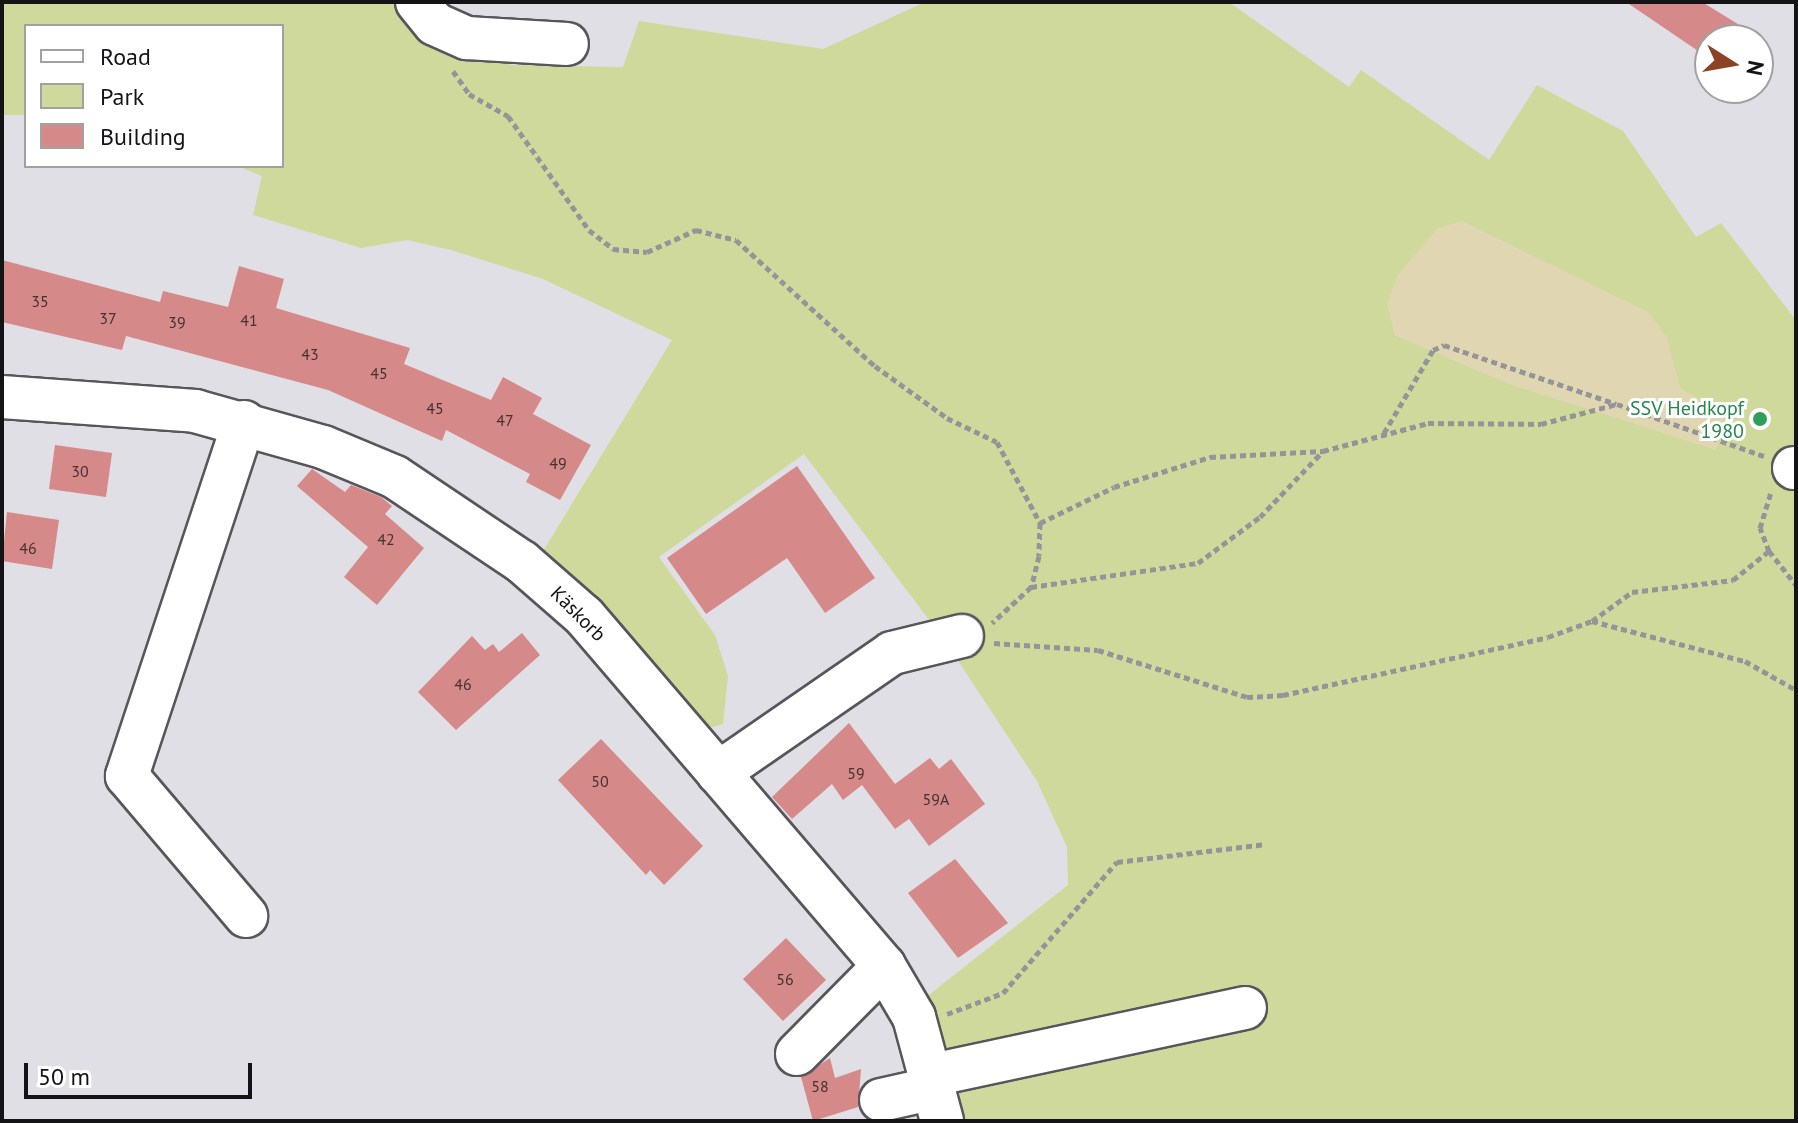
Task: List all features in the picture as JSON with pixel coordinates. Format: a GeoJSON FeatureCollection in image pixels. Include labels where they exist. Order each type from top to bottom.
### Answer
{"type":"FeatureCollection","features":[{"type":"Feature","properties":{"kind":"street"},"geometry":{"type":"LineString","coordinates":[[417,2],[435,24],[467,38],[567,44]]}},
{"type":"Feature","properties":{"kind":"street","name":"Käskorb"},"geometry":{"type":"LineString","coordinates":[[2,397],[195,411],[244,422],[395,477],[483,532],[584,616],[884,966],[914,1017],[937,1095]]}},
{"type":"Feature","properties":{"kind":"street"},"geometry":{"type":"LineString","coordinates":[[244,422],[127,776],[246,916]]}},
{"type":"Feature","properties":{"kind":"street"},"geometry":{"type":"LineString","coordinates":[[718,773],[786,719],[892,653],[962,636]]}},
{"type":"Feature","properties":{"kind":"street"},"geometry":{"type":"LineString","coordinates":[[797,1054],[884,966]]}},
{"type":"Feature","properties":{"kind":"street"},"geometry":{"type":"LineString","coordinates":[[881,1100],[937,1095],[1245,1008]]}},
{"type":"Feature","properties":{"kind":"path"},"geometry":{"type":"LineString","coordinates":[[444,59],[469,94],[508,116],[589,230],[613,249],[647,252],[696,230],[736,240],[875,366],[947,418],[997,442],[1040,523],[1031,587]]}},
{"type":"Feature","properties":{"kind":"path"},"geometry":{"type":"LineString","coordinates":[[1384,434],[1433,350],[1444,345],[1795,468],[1762,507],[1769,551],[1796,585]]}},
{"type":"Feature","properties":{"kind":"path"},"geometry":{"type":"LineString","coordinates":[[1040,523],[1114,487],[1210,457],[1323,451],[1428,423],[1541,424],[1617,404]]}},
{"type":"Feature","properties":{"kind":"path"},"geometry":{"type":"LineString","coordinates":[[962,636],[989,625],[1031,587],[1198,563],[1260,517],[1323,451]]}},
{"type":"Feature","properties":{"kind":"path"},"geometry":{"type":"LineString","coordinates":[[962,636],[1046,652],[1098,650],[1247,697],[1450,661],[1592,621],[1632,592],[1733,580],[1769,551]]}},
{"type":"Feature","properties":{"kind":"path"},"geometry":{"type":"LineString","coordinates":[[1592,621],[1745,661],[1796,690]]}},
{"type":"Feature","properties":{"kind":"path"},"geometry":{"type":"LineString","coordinates":[[941,1015],[976,1009],[1003,993],[1117,862],[1266,844]]}},
{"type":"Feature","properties":{"kind":"green space"},"geometry":{"type":"Polygon","coordinates":[[[2,2],[402,2],[428,34],[511,65],[623,67],[639,21],[823,49],[925,2],[1229,2],[1349,87],[1361,70],[1489,160],[1537,85],[1623,131],[1696,237],[1721,223],[1796,320],[1796,1121],[952,1121],[920,1002],[1068,885],[1067,847],[1037,781],[945,641],[804,454],[659,557],[715,635],[728,676],[723,724],[706,729],[540,556],[672,340],[543,279],[451,250],[407,240],[361,248],[253,215],[262,176],[242,168],[284,168],[284,24],[24,24],[24,115],[2,115],[2,2]],[[1461,221],[1395,335],[1510,384],[1716,449],[1724,410],[1681,390],[1647,312],[1461,221]]]}},
{"type":"Feature","properties":{"kind":"sand"},"geometry":{"type":"Polygon","coordinates":[[[1461,221],[1648,312],[1666,336],[1681,390],[1724,410],[1716,450],[1510,384],[1395,335],[1387,305],[1398,274],[1438,228],[1461,221]]]}},
{"type":"Feature","properties":{"kind":"building"},"geometry":{"type":"Polygon","coordinates":[[[1626,2],[1702,2],[1738,24],[1694,24],[1694,48],[1626,2]]]}},
{"type":"Feature","properties":{"kind":"building"},"geometry":{"type":"Polygon","coordinates":[[[2,260],[160,302],[163,291],[228,307],[239,266],[284,279],[276,308],[410,348],[404,364],[491,400],[503,377],[542,398],[533,414],[591,445],[560,500],[526,482],[530,474],[446,430],[442,441],[328,390],[126,336],[122,350],[2,322],[2,260]]]}},
{"type":"Feature","properties":{"kind":"building"},"geometry":{"type":"Polygon","coordinates":[[[55,445],[112,453],[106,497],[49,489],[55,445]]]}},
{"type":"Feature","properties":{"kind":"building"},"geometry":{"type":"Polygon","coordinates":[[[797,466],[875,578],[825,613],[787,558],[706,614],[667,558],[797,466]]]}},
{"type":"Feature","properties":{"kind":"building"},"geometry":{"type":"Polygon","coordinates":[[[312,469],[345,492],[351,485],[381,497],[392,506],[385,514],[424,548],[377,605],[344,577],[368,547],[297,486],[312,469]]]}},
{"type":"Feature","properties":{"kind":"building"},"geometry":{"type":"Polygon","coordinates":[[[7,512],[59,520],[52,569],[2,561],[7,512]]]}},
{"type":"Feature","properties":{"kind":"building"},"geometry":{"type":"Polygon","coordinates":[[[522,633],[540,655],[456,730],[418,692],[472,636],[485,650],[493,644],[499,652],[522,633]]]}},
{"type":"Feature","properties":{"kind":"building"},"geometry":{"type":"Polygon","coordinates":[[[849,723],[895,784],[930,758],[939,769],[951,759],[985,804],[929,846],[909,819],[895,829],[862,785],[843,800],[832,784],[792,819],[772,797],[849,723]]]}},
{"type":"Feature","properties":{"kind":"building"},"geometry":{"type":"Polygon","coordinates":[[[601,739],[703,846],[664,885],[650,870],[646,875],[558,780],[601,739]]]}},
{"type":"Feature","properties":{"kind":"building"},"geometry":{"type":"Polygon","coordinates":[[[955,859],[1008,923],[958,958],[908,893],[955,859]]]}},
{"type":"Feature","properties":{"kind":"building"},"geometry":{"type":"Polygon","coordinates":[[[786,938],[826,980],[783,1021],[743,979],[786,938]]]}},
{"type":"Feature","properties":{"kind":"building"},"geometry":{"type":"Polygon","coordinates":[[[830,1058],[835,1078],[861,1069],[858,1107],[813,1121],[801,1077],[830,1058]]]}},
{"type":"Feature","properties":{"kind":"place","name":"SSV Heidkopf 1980"},"geometry":{"type":"Point","coordinates":[1760,419]}}]}
